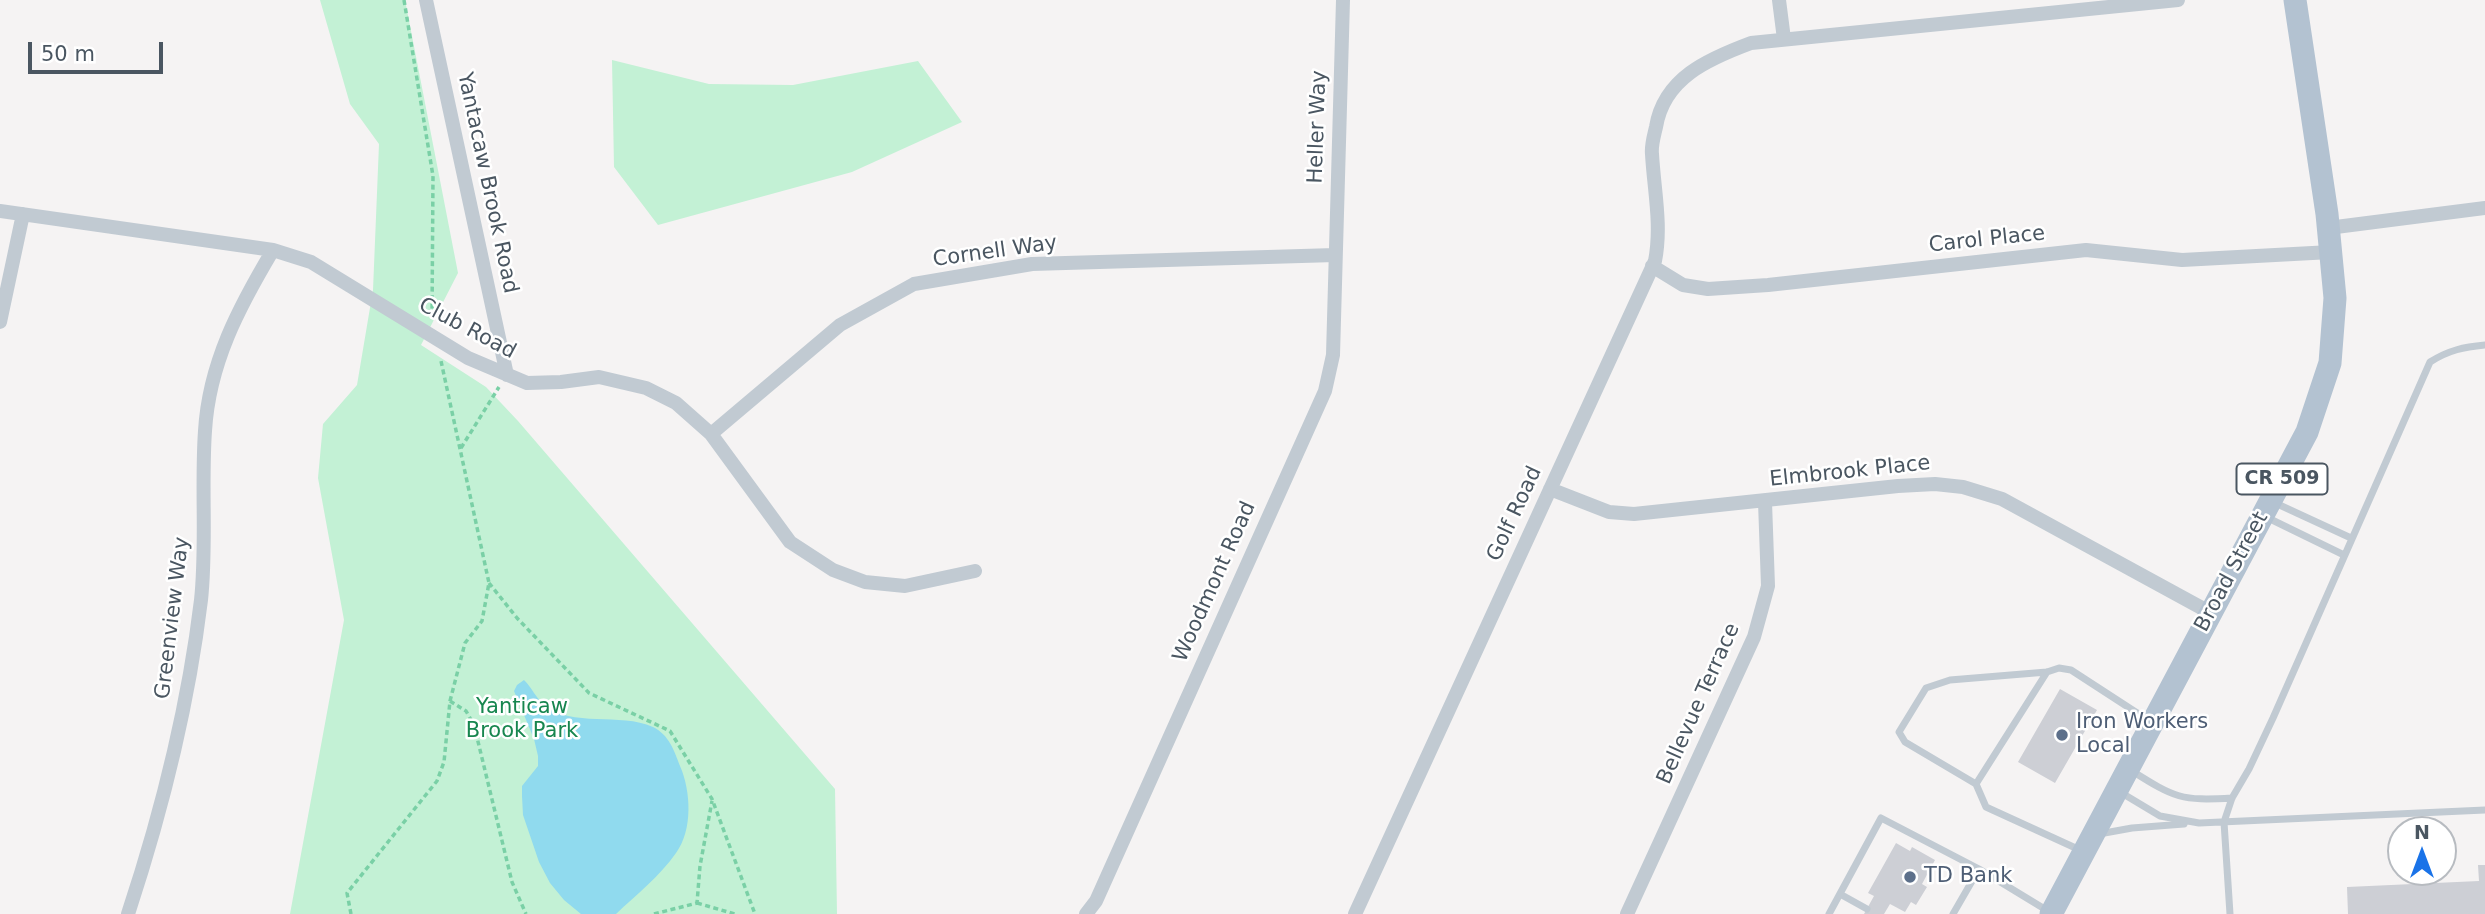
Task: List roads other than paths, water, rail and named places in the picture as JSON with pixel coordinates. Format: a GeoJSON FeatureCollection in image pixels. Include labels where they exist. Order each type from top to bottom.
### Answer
{"type":"FeatureCollection","features":[{"type":"Feature","properties":{"kind":"main road","name":"Broad Street"},"geometry":{"type":"LineString","coordinates":[[2051,913],[2307,432],[2330,363],[2335,298],[2331,252],[2295,0]]}},
{"type":"Feature","properties":{"kind":"street","name":"Yantacaw Brook Road"},"geometry":{"type":"LineString","coordinates":[[426,0],[508,375]]}},
{"type":"Feature","properties":{"kind":"street","name":"Heller Way"},"geometry":{"type":"LineString","coordinates":[[1335,255],[1343,0]]}},
{"type":"Feature","properties":{"kind":"street"},"geometry":{"type":"LineString","coordinates":[[1779,0],[1784,39]]}},
{"type":"Feature","properties":{"kind":"street","name":"Golf Road"},"geometry":{"type":"LineString","coordinates":[[1355,914],[1652,266],[1659,241],[1651,150],[1657,121],[1670,93],[1687,73],[1717,55],[1751,43],[2178,0]]}},
{"type":"Feature","properties":{"kind":"street"},"geometry":{"type":"LineString","coordinates":[[2328,228],[2485,208]]}},
{"type":"Feature","properties":{"kind":"street","name":"Club Road"},"geometry":{"type":"LineString","coordinates":[[0,211],[273,250],[311,262],[468,358],[527,383],[599,377],[646,388],[677,403],[711,434],[790,542],[833,570],[865,582],[905,586],[975,570]]}},
{"type":"Feature","properties":{"kind":"street"},"geometry":{"type":"LineString","coordinates":[[0,322],[23,214]]}},
{"type":"Feature","properties":{"kind":"street","name":"Greenview Way"},"geometry":{"type":"LineString","coordinates":[[128,914],[153,838],[190,679],[205,564],[205,430],[211,388],[223,344],[238,309],[273,250]]}},
{"type":"Feature","properties":{"kind":"street","name":"Carol Place"},"geometry":{"type":"LineString","coordinates":[[1652,266],[1683,285],[1709,289],[1782,284],[2087,250],[2182,260],[2331,252]]}},
{"type":"Feature","properties":{"kind":"street","name":"Cornell Way"},"geometry":{"type":"LineString","coordinates":[[711,434],[840,325],[914,284],[1032,264],[1335,255]]}},
{"type":"Feature","properties":{"kind":"street","name":"Woodmont Road"},"geometry":{"type":"LineString","coordinates":[[1086,914],[1096,901],[1325,391],[1332,355],[1335,255]]}},
{"type":"Feature","properties":{"kind":"street","name":"Elmbrook Place"},"geometry":{"type":"LineString","coordinates":[[1550,489],[1609,512],[1634,514],[1898,486],[1935,484],[1963,487],[2002,499],[2211,613]]}},
{"type":"Feature","properties":{"kind":"street","name":"Bellevue Terrace"},"geometry":{"type":"LineString","coordinates":[[1627,914],[1754,637],[1768,586],[1765,502]]}},
{"type":"Feature","properties":{"kind":"lane"},"geometry":{"type":"LineString","coordinates":[[2230,914],[2224,822],[2232,798],[2273,718],[2430,362],[2444,352],[2458,347],[2485,345]]}},
{"type":"Feature","properties":{"kind":"lane"},"geometry":{"type":"LineString","coordinates":[[2266,508],[2351,538]]}},
{"type":"Feature","properties":{"kind":"lane"},"geometry":{"type":"LineString","coordinates":[[2266,508],[2344,555]]}},
{"type":"Feature","properties":{"kind":"lane"},"geometry":{"type":"LineString","coordinates":[[2151,722],[2071,670],[2059,668],[2047,672],[1950,680],[1926,688],[1899,732],[1905,742],[1976,784],[1986,807],[2087,844],[2120,829],[2485,810]]}},
{"type":"Feature","properties":{"kind":"lane"},"geometry":{"type":"LineString","coordinates":[[1976,784],[2047,672]]}},
{"type":"Feature","properties":{"kind":"lane"},"geometry":{"type":"LineString","coordinates":[[2127,769],[2175,797],[2201,800],[2232,798]]}},
{"type":"Feature","properties":{"kind":"lane"},"geometry":{"type":"LineString","coordinates":[[2116,789],[2160,816],[2199,823]]}},
{"type":"Feature","properties":{"kind":"lane"},"geometry":{"type":"LineString","coordinates":[[1829,914],[1881,818],[1979,869],[2051,913]]}},
{"type":"Feature","properties":{"kind":"lane"},"geometry":{"type":"LineString","coordinates":[[1953,914],[1979,869]]}},
{"type":"Feature","properties":{"kind":"lane"},"geometry":{"type":"LineString","coordinates":[[1840,894],[1867,909]]}},
{"type":"Feature","properties":{"kind":"water"},"geometry":{"type":"Polygon","coordinates":[[[524,680],[541,702],[555,712],[582,718],[626,720],[659,730],[678,760],[688,798],[688,822],[682,844],[663,870],[616,914],[581,914],[564,900],[550,883],[539,862],[523,815],[522,786],[538,766],[534,739],[514,691],[524,680]]]}},
{"type":"Feature","properties":{"kind":"place","name":"Iron Workers Local"},"geometry":{"type":"Point","coordinates":[2062,735]}},
{"type":"Feature","properties":{"kind":"place","name":"TD Bank"},"geometry":{"type":"Point","coordinates":[1910,877]}},
{"type":"Feature","properties":{"kind":"park label","name":"Yanticaw Brook Park"},"geometry":{"type":"Point","coordinates":[522,720]}}]}
